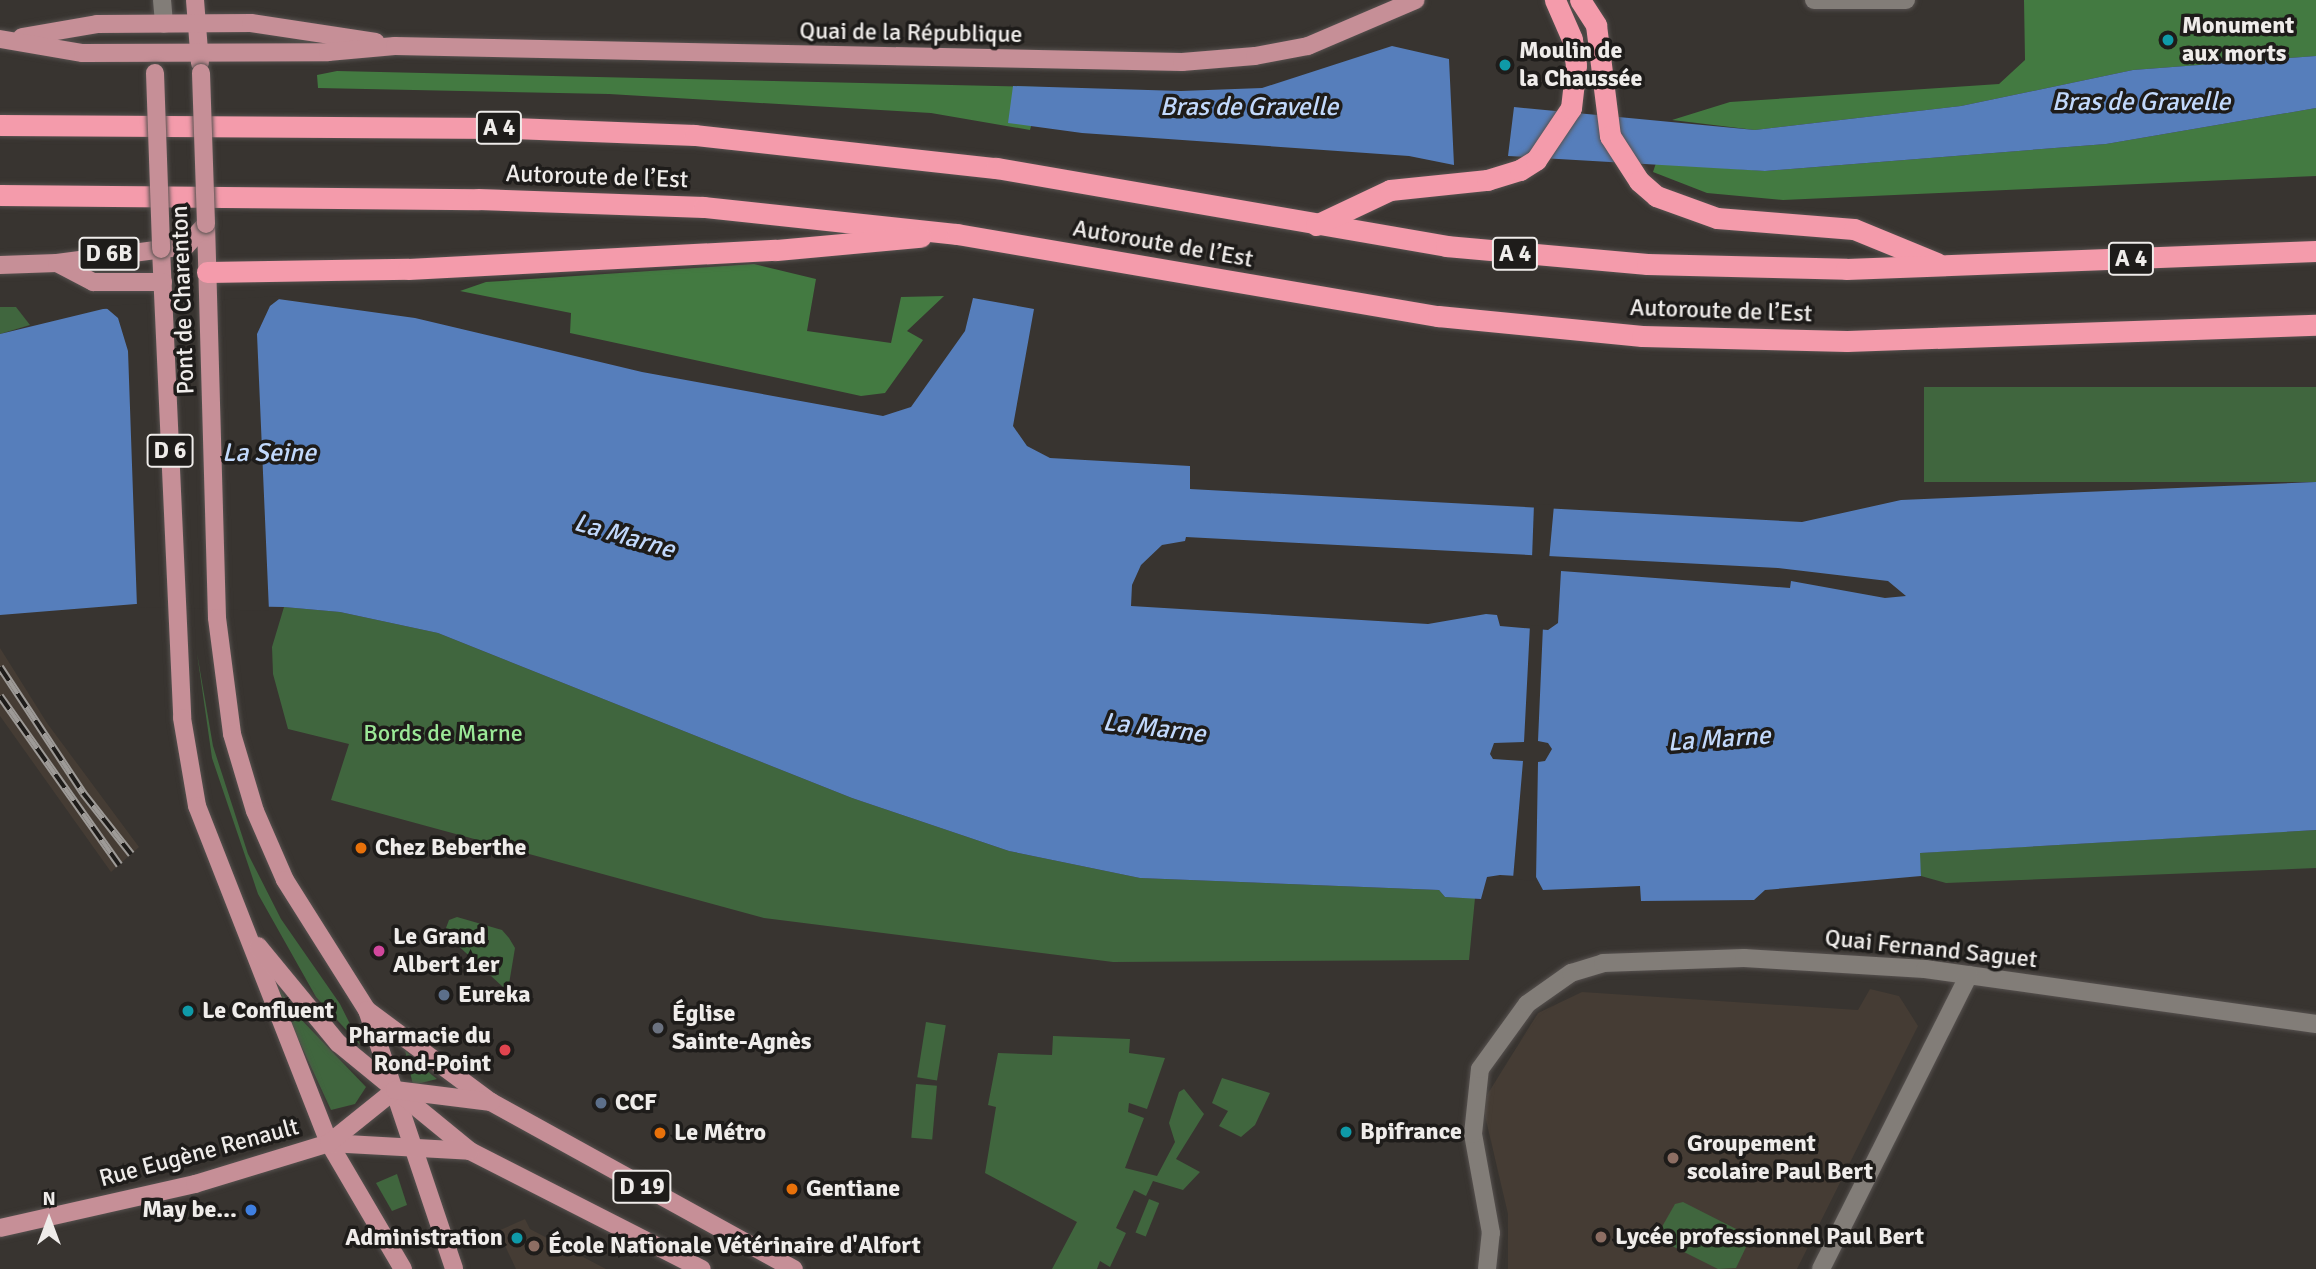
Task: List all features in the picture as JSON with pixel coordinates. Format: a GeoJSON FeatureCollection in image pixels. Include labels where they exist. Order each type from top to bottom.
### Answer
{"type":"FeatureCollection","features":[{"type":"Feature","properties":{"kind":"highway"},"geometry":{"type":"LineString","coordinates":[[1316,225],[1390,190],[1486,180],[1535,160],[1564,122],[1573,86],[1572,39],[1555,0]]}},
{"type":"Feature","properties":{"kind":"highway"},"geometry":{"type":"LineString","coordinates":[[1580,0],[1599,38],[1610,136],[1639,181],[1656,196],[1717,218],[1854,229],[1946,267]]}},
{"type":"Feature","properties":{"kind":"highway","name":"Autoroute de l’Est"},"geometry":{"type":"LineString","coordinates":[[0,125],[634,132],[794,143],[996,168],[1446,246],[1609,262],[1746,268],[1946,267],[2316,251]]}},
{"type":"Feature","properties":{"kind":"highway","name":"Autoroute de l’Est"},"geometry":{"type":"LineString","coordinates":[[0,195],[624,203],[829,218],[957,234],[1331,301],[1540,329],[1643,336],[1847,341],[2316,325]]}},
{"type":"Feature","properties":{"kind":"highway"},"geometry":{"type":"LineString","coordinates":[[207,272],[344,270],[776,250],[957,234]]}},
{"type":"Feature","properties":{"kind":"main road","name":"Pont de Charenton"},"geometry":{"type":"LineString","coordinates":[[195,0],[199,23],[201,74],[217,618],[227,708],[255,811],[302,912],[367,1010]]}},
{"type":"Feature","properties":{"kind":"main road","name":"Quai de la République"},"geometry":{"type":"LineString","coordinates":[[4,40],[83,53],[328,52],[395,46],[1182,62],[1255,56],[1308,46],[1416,0]]}},
{"type":"Feature","properties":{"kind":"main road","name":"Quai de la République"},"geometry":{"type":"LineString","coordinates":[[4,40],[97,24],[251,23],[395,46]]}},
{"type":"Feature","properties":{"kind":"main road","name":"Pont de Charenton"},"geometry":{"type":"LineString","coordinates":[[164,24],[155,52],[155,73],[182,718],[197,806],[247,932]]}},
{"type":"Feature","properties":{"kind":"main road"},"geometry":{"type":"LineString","coordinates":[[161,249],[186,246],[206,224]]}},
{"type":"Feature","properties":{"kind":"main road"},"geometry":{"type":"LineString","coordinates":[[186,246],[207,272]]}},
{"type":"Feature","properties":{"kind":"main road","name":"D 6B"},"geometry":{"type":"LineString","coordinates":[[0,265],[57,263],[161,249]]}},
{"type":"Feature","properties":{"kind":"main road"},"geometry":{"type":"LineString","coordinates":[[57,263],[93,282],[163,282]]}},
{"type":"Feature","properties":{"kind":"main road"},"geometry":{"type":"LineString","coordinates":[[247,932],[338,1043],[470,1151]]}},
{"type":"Feature","properties":{"kind":"main road","name":"D 6"},"geometry":{"type":"LineString","coordinates":[[247,932],[329,1143],[403,1269]]}},
{"type":"Feature","properties":{"kind":"main road"},"geometry":{"type":"LineString","coordinates":[[367,1010],[491,1102]]}},
{"type":"Feature","properties":{"kind":"main road","name":"D 6"},"geometry":{"type":"LineString","coordinates":[[367,1010],[454,1269]]}},
{"type":"Feature","properties":{"kind":"main road","name":"D 19"},"geometry":{"type":"LineString","coordinates":[[329,1143],[395,1090],[491,1102],[794,1269]]}},
{"type":"Feature","properties":{"kind":"main road","name":"D 19"},"geometry":{"type":"LineString","coordinates":[[329,1143],[470,1151],[702,1269]]}},
{"type":"Feature","properties":{"kind":"main road","name":"Rue Eugène Renault"},"geometry":{"type":"LineString","coordinates":[[0,1228],[195,1184],[329,1143]]}},
{"type":"Feature","properties":{"kind":"street"},"geometry":{"type":"LineString","coordinates":[[162,0],[164,24]]}},
{"type":"Feature","properties":{"kind":"street"},"geometry":{"type":"LineString","coordinates":[[1814,0],[1906,0]]}},
{"type":"Feature","properties":{"kind":"street","name":"Quai Fernand Saguet"},"geometry":{"type":"LineString","coordinates":[[1487,1269],[1491,1233],[1473,1134],[1480,1069],[1499,1038],[1545,990],[1571,973],[1616,962],[1744,958],[1969,975],[2316,1024]]}},
{"type":"Feature","properties":{"kind":"street"},"geometry":{"type":"LineString","coordinates":[[1821,1269],[1969,975]]}},
{"type":"Feature","properties":{"kind":"shaded area"},"geometry":{"type":"Polygon","coordinates":[[[0,648],[47,723],[139,847],[111,872],[0,716],[0,648]]]}},
{"type":"Feature","properties":{"kind":"shaded area","name":"Groupement scolaire Paul Bert"},"geometry":{"type":"Polygon","coordinates":[[[1870,989],[1899,996],[1918,1026],[1797,1269],[1508,1269],[1508,1214],[1482,1103],[1538,1013],[1582,992],[1858,1010],[1870,989]]]}},
{"type":"Feature","properties":{"kind":"shaded area","name":"École Nationale Vétérinaire d'Alfort"},"geometry":{"type":"Polygon","coordinates":[[[525,1219],[530,1229],[606,1269],[516,1269],[498,1231],[525,1219]]]}},
{"type":"Feature","properties":{"kind":"green space"},"geometry":{"type":"Polygon","coordinates":[[[2024,0],[2316,0],[2316,56],[2133,70],[1961,106],[1755,130],[1672,120],[1730,102],[1999,84],[2025,60],[2024,0]]]}},
{"type":"Feature","properties":{"kind":"green space"},"geometry":{"type":"Polygon","coordinates":[[[337,71],[1042,87],[1030,130],[931,113],[609,94],[318,88],[317,75],[337,71]]]}},
{"type":"Feature","properties":{"kind":"green space"},"geometry":{"type":"Polygon","coordinates":[[[2316,108],[2316,176],[1783,200],[1707,193],[1653,172],[1656,163],[1765,171],[2106,144],[2316,108]]]}},
{"type":"Feature","properties":{"kind":"green space"},"geometry":{"type":"Polygon","coordinates":[[[754,264],[816,279],[807,331],[891,343],[901,297],[944,296],[907,331],[923,340],[885,393],[861,396],[570,333],[571,313],[460,291],[486,282],[754,264]]]}},
{"type":"Feature","properties":{"kind":"green space"},"geometry":{"type":"Polygon","coordinates":[[[0,307],[16,307],[30,325],[0,334],[0,307]]]}},
{"type":"Feature","properties":{"kind":"green space"},"geometry":{"type":"Polygon","coordinates":[[[1924,387],[2316,387],[2316,482],[1924,482],[1924,387]]]}},
{"type":"Feature","properties":{"kind":"green space","name":"Bords de Marne"},"geometry":{"type":"Polygon","coordinates":[[[284,607],[340,612],[438,633],[852,798],[1009,851],[1140,878],[1439,890],[1445,897],[1475,898],[1469,960],[1113,962],[764,918],[331,800],[349,744],[288,729],[273,674],[272,647],[284,607]]]}},
{"type":"Feature","properties":{"kind":"green space"},"geometry":{"type":"Polygon","coordinates":[[[197,653],[213,746],[248,854],[281,919],[340,1004],[361,1046],[316,997],[258,894],[212,758],[197,653]]]}},
{"type":"Feature","properties":{"kind":"green space"},"geometry":{"type":"Polygon","coordinates":[[[2316,830],[2316,868],[1946,883],[1921,876],[1919,853],[2316,830]]]}},
{"type":"Feature","properties":{"kind":"green space"},"geometry":{"type":"Polygon","coordinates":[[[457,917],[502,930],[509,938],[515,948],[509,984],[503,987],[453,941],[446,928],[449,920],[457,917]]]}},
{"type":"Feature","properties":{"kind":"green space"},"geometry":{"type":"Polygon","coordinates":[[[262,961],[295,1013],[366,1087],[355,1104],[331,1110],[262,961]]]}},
{"type":"Feature","properties":{"kind":"green space"},"geometry":{"type":"Polygon","coordinates":[[[926,1022],[946,1025],[937,1080],[917,1077],[926,1022]]]}},
{"type":"Feature","properties":{"kind":"green space"},"geometry":{"type":"Polygon","coordinates":[[[1053,1036],[1130,1039],[1129,1053],[1165,1058],[1147,1109],[1129,1103],[1128,1112],[1144,1118],[1125,1168],[1157,1176],[1175,1142],[1169,1123],[1179,1092],[1184,1089],[1204,1114],[1176,1159],[1200,1172],[1183,1190],[1153,1181],[1146,1196],[1134,1190],[1116,1228],[1126,1233],[1110,1267],[1100,1261],[1097,1269],[1052,1269],[1077,1222],[985,1173],[996,1107],[988,1105],[998,1053],[1052,1055],[1053,1036]]]}},
{"type":"Feature","properties":{"kind":"green space"},"geometry":{"type":"Polygon","coordinates":[[[405,1050],[421,1066],[437,1079],[413,1085],[405,1050]]]}},
{"type":"Feature","properties":{"kind":"green space"},"geometry":{"type":"Polygon","coordinates":[[[1222,1078],[1270,1093],[1255,1125],[1241,1137],[1219,1126],[1228,1111],[1212,1103],[1222,1078]]]}},
{"type":"Feature","properties":{"kind":"green space"},"geometry":{"type":"Polygon","coordinates":[[[916,1084],[937,1086],[932,1140],[911,1138],[916,1084]]]}},
{"type":"Feature","properties":{"kind":"green space"},"geometry":{"type":"Polygon","coordinates":[[[397,1174],[407,1205],[392,1211],[376,1183],[397,1174]]]}},
{"type":"Feature","properties":{"kind":"green space"},"geometry":{"type":"Polygon","coordinates":[[[1149,1199],[1159,1203],[1146,1236],[1136,1232],[1149,1199]]]}},
{"type":"Feature","properties":{"kind":"green space"},"geometry":{"type":"Polygon","coordinates":[[[1683,1202],[1744,1233],[1748,1243],[1736,1268],[1718,1269],[1660,1240],[1659,1232],[1675,1204],[1683,1202]]]}},
{"type":"Feature","properties":{"kind":"water","name":"Bras de Gravelle"},"geometry":{"type":"Polygon","coordinates":[[[1392,46],[1449,59],[1454,165],[1409,156],[1082,133],[1008,123],[1013,86],[1181,91],[1262,88],[1392,46]]]}},
{"type":"Feature","properties":{"kind":"water","name":"Bras de Gravelle"},"geometry":{"type":"Polygon","coordinates":[[[2316,56],[2316,108],[2106,144],[1765,171],[1508,156],[1514,107],[1755,130],[1961,106],[2133,70],[2316,56]]]}},
{"type":"Feature","properties":{"kind":"water"},"geometry":{"type":"Polygon","coordinates":[[[973,298],[1034,309],[1013,426],[1027,446],[1050,458],[1190,466],[1190,489],[1802,522],[1901,500],[2316,482],[2316,830],[1920,853],[1921,876],[1765,890],[1754,900],[1641,901],[1640,886],[1543,890],[1536,877],[1500,875],[1487,877],[1481,899],[1445,897],[1439,890],[1140,878],[1009,851],[852,798],[438,633],[340,612],[284,607],[136,604],[0,615],[0,334],[103,309],[278,299],[415,318],[642,372],[883,416],[911,407],[965,331],[973,298]],[[1186,537],[1185,541],[1162,545],[1141,565],[1132,585],[1131,606],[1428,624],[1486,614],[1497,615],[1500,626],[1548,630],[1558,623],[1561,571],[1790,588],[1791,581],[1885,598],[1906,596],[1888,581],[1778,568],[1186,537]]]}},
{"type":"Feature","properties":{"kind":"pier"},"geometry":{"type":"Polygon","coordinates":[[[283,296],[270,306],[257,334],[269,611],[137,607],[128,351],[118,318],[104,306],[283,296]]]}},
{"type":"Feature","properties":{"kind":"pier"},"geometry":{"type":"Polygon","coordinates":[[[1534,504],[1554,505],[1549,560],[1532,559],[1534,504]]]}},
{"type":"Feature","properties":{"kind":"pier"},"geometry":{"type":"Polygon","coordinates":[[[1530,625],[1543,626],[1538,741],[1548,743],[1552,749],[1545,761],[1538,762],[1536,881],[1513,879],[1523,761],[1493,759],[1490,754],[1494,743],[1524,742],[1530,625]]]}},
{"type":"Feature","properties":{"kind":"railway"},"geometry":{"type":"LineString","coordinates":[[0,667],[83,793],[131,854]]}},
{"type":"Feature","properties":{"kind":"railway"},"geometry":{"type":"LineString","coordinates":[[0,696],[119,865]]}},
{"type":"Feature","properties":{"kind":"place","name":"Monument aux morts"},"geometry":{"type":"Point","coordinates":[2168,40]}},
{"type":"Feature","properties":{"kind":"place","name":"Moulin de la Chaussée"},"geometry":{"type":"Point","coordinates":[1505,65]}},
{"type":"Feature","properties":{"kind":"place","name":"Chez Beberthe"},"geometry":{"type":"Point","coordinates":[361,848]}},
{"type":"Feature","properties":{"kind":"place","name":"Le Grand Albert 1er"},"geometry":{"type":"Point","coordinates":[379,951]}},
{"type":"Feature","properties":{"kind":"place","name":"Eureka"},"geometry":{"type":"Point","coordinates":[444,995]}},
{"type":"Feature","properties":{"kind":"place","name":"Le Confluent"},"geometry":{"type":"Point","coordinates":[188,1011]}},
{"type":"Feature","properties":{"kind":"place","name":"Église Sainte-Agnès"},"geometry":{"type":"Point","coordinates":[658,1028]}},
{"type":"Feature","properties":{"kind":"place","name":"Pharmacie du Rond-Point"},"geometry":{"type":"Point","coordinates":[505,1050]}},
{"type":"Feature","properties":{"kind":"place","name":"CCF"},"geometry":{"type":"Point","coordinates":[601,1103]}},
{"type":"Feature","properties":{"kind":"place","name":"Bpifrance"},"geometry":{"type":"Point","coordinates":[1346,1132]}},
{"type":"Feature","properties":{"kind":"place","name":"Le Métro"},"geometry":{"type":"Point","coordinates":[660,1133]}},
{"type":"Feature","properties":{"kind":"place","name":"Groupement scolaire Paul Bert"},"geometry":{"type":"Point","coordinates":[1673,1158]}},
{"type":"Feature","properties":{"kind":"place","name":"Gentiane"},"geometry":{"type":"Point","coordinates":[792,1189]}},
{"type":"Feature","properties":{"kind":"place","name":"May be…"},"geometry":{"type":"Point","coordinates":[251,1210]}},
{"type":"Feature","properties":{"kind":"place","name":"Lycée professionnel Paul Bert"},"geometry":{"type":"Point","coordinates":[1601,1237]}},
{"type":"Feature","properties":{"kind":"place","name":"Administration"},"geometry":{"type":"Point","coordinates":[517,1238]}},
{"type":"Feature","properties":{"kind":"place","name":"École Nationale Vétérinaire d'Alfort"},"geometry":{"type":"Point","coordinates":[534,1246]}},
{"type":"Feature","properties":{"kind":"water label","name":"La Seine"},"geometry":{"type":"Point","coordinates":[269,454]}},
{"type":"Feature","properties":{"kind":"water label","name":"La Marne"},"geometry":{"type":"Point","coordinates":[624,537]}},
{"type":"Feature","properties":{"kind":"water label","name":"La Marne"},"geometry":{"type":"Point","coordinates":[1154,729]}},
{"type":"Feature","properties":{"kind":"water label","name":"La Marne"},"geometry":{"type":"Point","coordinates":[1719,740]}}]}
